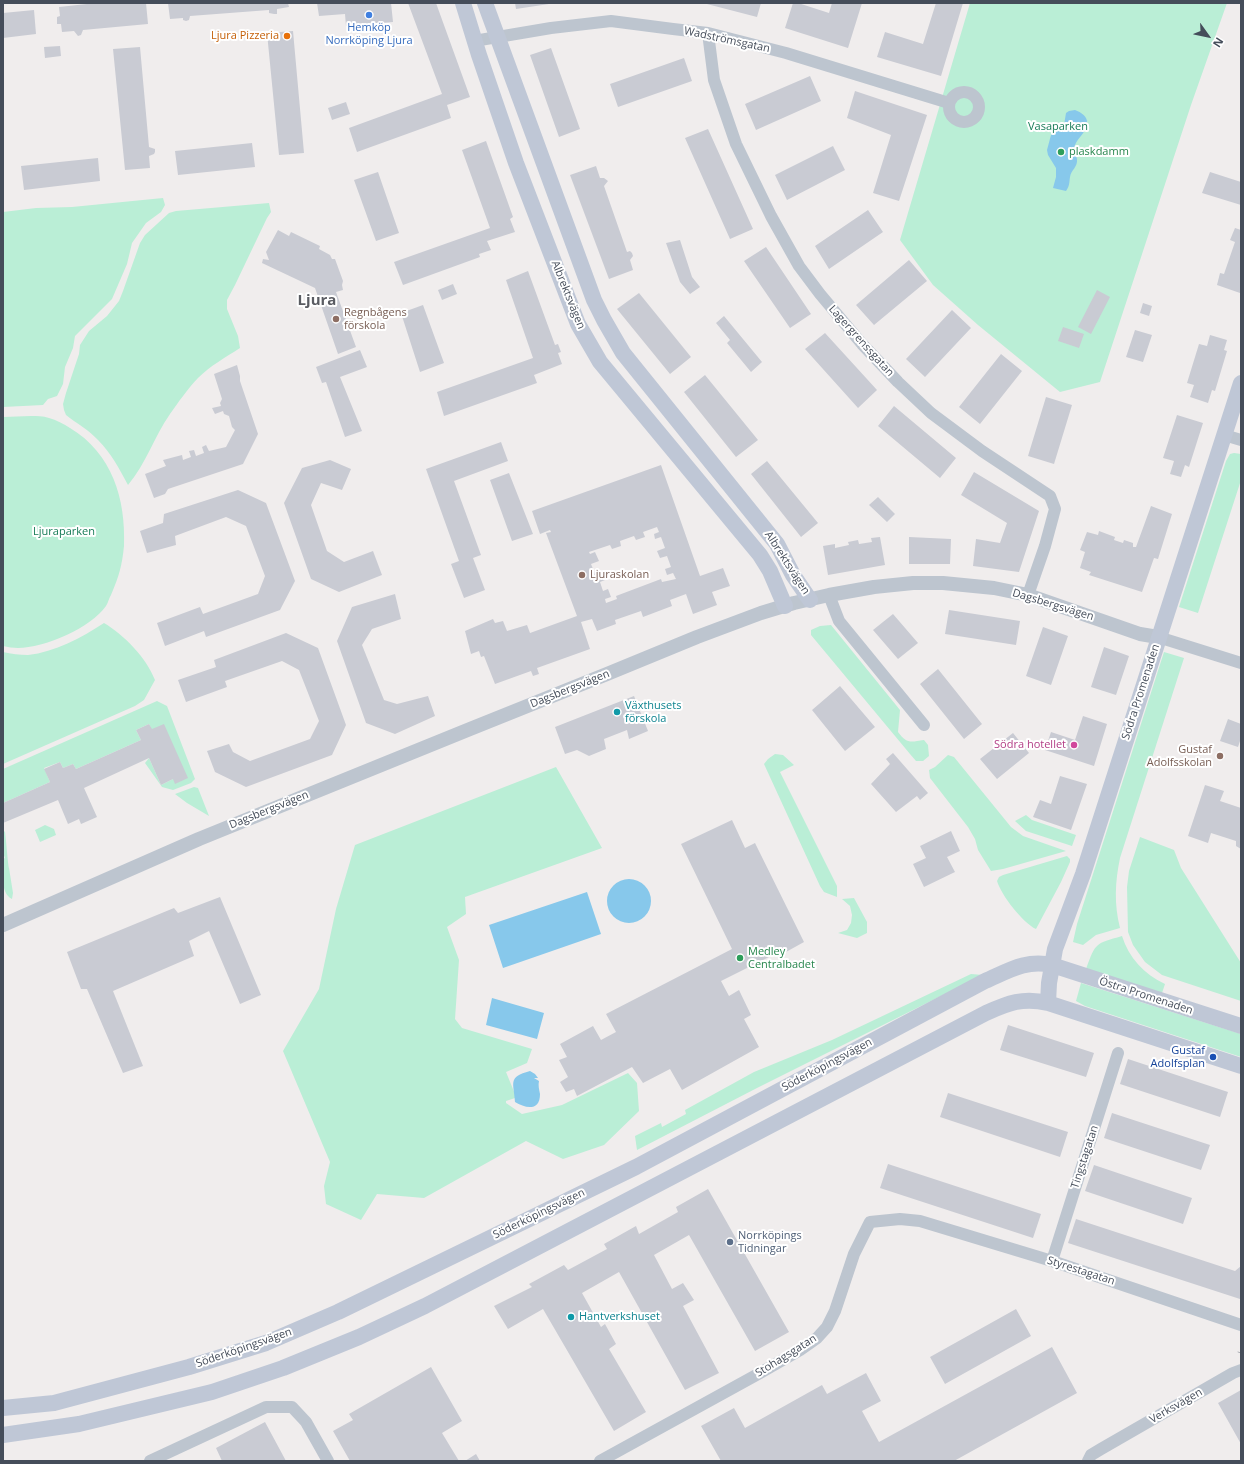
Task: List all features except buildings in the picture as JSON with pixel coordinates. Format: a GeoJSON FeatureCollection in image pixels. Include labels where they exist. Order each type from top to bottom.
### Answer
{"type":"FeatureCollection","features":[{"type":"Feature","properties":{"kind":"main road","name":"Albrektsvägen"},"geometry":{"type":"LineString","coordinates":[[463,3],[474,41],[516,163],[578,324],[600,362],[760,555],[770,571],[785,606]]}},
{"type":"Feature","properties":{"kind":"main road","name":"Albrektsvägen"},"geometry":{"type":"LineString","coordinates":[[485,3],[594,300],[604,320],[623,353],[777,544],[793,575],[810,600]]}},
{"type":"Feature","properties":{"kind":"main road","name":"Södra Promenaden"},"geometry":{"type":"LineString","coordinates":[[1048,1003],[1055,949],[1088,859],[1241,382]]}},
{"type":"Feature","properties":{"kind":"main road","name":"Söderköpingsvägen"},"geometry":{"type":"LineString","coordinates":[[3,1408],[54,1403],[189,1367],[266,1343],[337,1313],[636,1167],[985,981],[1025,964],[1038,963],[1052,965]]}},
{"type":"Feature","properties":{"kind":"main road","name":"Östra Promenaden"},"geometry":{"type":"LineString","coordinates":[[1052,965],[1241,1026]]}},
{"type":"Feature","properties":{"kind":"main road"},"geometry":{"type":"LineString","coordinates":[[3,1435],[85,1422],[212,1392],[283,1368],[359,1337],[425,1306],[986,1013],[1001,1007],[1025,1000],[1048,1003],[1241,1066]]}},
{"type":"Feature","properties":{"kind":"street","name":"Wadströmsgatan"},"geometry":{"type":"LineString","coordinates":[[474,41],[551,28],[611,21],[708,34],[793,55],[949,103]]}},
{"type":"Feature","properties":{"kind":"street","name":"Lagergrenssgatan"},"geometry":{"type":"LineString","coordinates":[[708,34],[714,80],[736,144],[771,216],[799,266],[816,289],[867,349],[898,382],[931,413],[982,451],[1050,496],[1055,509],[1045,546],[1028,595]]}},
{"type":"Feature","properties":{"kind":"street"},"geometry":{"type":"LineString","coordinates":[[1224,435],[1241,440]]}},
{"type":"Feature","properties":{"kind":"street","name":"Dagsbergsvägen"},"geometry":{"type":"LineString","coordinates":[[3,925],[199,839],[697,636],[785,606],[829,594],[874,587],[913,584],[943,583],[994,588],[1028,595],[1140,634],[1158,637]]}},
{"type":"Feature","properties":{"kind":"street"},"geometry":{"type":"LineString","coordinates":[[829,594],[839,621],[924,725]]}},
{"type":"Feature","properties":{"kind":"street"},"geometry":{"type":"LineString","coordinates":[[1158,637],[1241,663]]}},
{"type":"Feature","properties":{"kind":"street","name":"Tingstagatan"},"geometry":{"type":"LineString","coordinates":[[1052,1261],[1118,1053]]}},
{"type":"Feature","properties":{"kind":"street","name":"Stohagsgatan"},"geometry":{"type":"LineString","coordinates":[[600,1461],[760,1373],[800,1350],[817,1338],[827,1327],[835,1311],[854,1254],[870,1222],[900,1219],[920,1221]]}},
{"type":"Feature","properties":{"kind":"street","name":"Styrestagatan"},"geometry":{"type":"LineString","coordinates":[[920,1221],[1052,1261],[1241,1325]]}},
{"type":"Feature","properties":{"kind":"street","name":"Verksvägen"},"geometry":{"type":"LineString","coordinates":[[1088,1461],[1091,1455],[1111,1443],[1226,1376],[1241,1370]]}},
{"type":"Feature","properties":{"kind":"street"},"geometry":{"type":"LineString","coordinates":[[150,1461],[266,1407],[292,1407],[306,1422],[328,1461]]}},
{"type":"Feature","properties":{"kind":"street"},"geometry":{"type":"LineString","coordinates":[[1102,1461],[1111,1443]]}},
{"type":"Feature","properties":{"kind":"green space","name":"Vasaparken"},"geometry":{"type":"Polygon","coordinates":[[[970,3],[1227,3],[1191,105],[1100,382],[1060,392],[978,325],[933,285],[900,240],[970,3]]]}},
{"type":"Feature","properties":{"kind":"green space"},"geometry":{"type":"Polygon","coordinates":[[[163,198],[165,205],[161,212],[146,223],[132,243],[127,264],[112,299],[75,336],[73,348],[65,367],[63,384],[57,396],[48,399],[43,405],[3,407],[3,212],[163,198]]]}},
{"type":"Feature","properties":{"kind":"green space"},"geometry":{"type":"Polygon","coordinates":[[[269,203],[271,212],[227,300],[227,309],[238,336],[240,348],[218,362],[198,378],[191,386],[164,423],[140,468],[128,485],[103,445],[91,433],[66,415],[64,410],[63,404],[79,354],[80,345],[89,331],[107,316],[119,301],[140,243],[145,235],[169,213],[176,211],[269,203]]]}},
{"type":"Feature","properties":{"kind":"green space","name":"Ljuraparken"},"geometry":{"type":"Polygon","coordinates":[[[3,417],[47,417],[63,424],[84,438],[96,450],[114,479],[119,495],[124,528],[124,546],[116,582],[107,605],[99,614],[90,622],[53,641],[41,645],[14,648],[3,646],[3,417]]]}},
{"type":"Feature","properties":{"kind":"green space"},"geometry":{"type":"Polygon","coordinates":[[[1230,454],[1241,454],[1241,480],[1198,613],[1179,607],[1226,461],[1230,454]]]}},
{"type":"Feature","properties":{"kind":"green space"},"geometry":{"type":"Polygon","coordinates":[[[104,623],[134,647],[151,671],[155,680],[144,700],[135,706],[3,764],[3,652],[28,655],[48,651],[77,639],[104,623]]]}},
{"type":"Feature","properties":{"kind":"green space"},"geometry":{"type":"Polygon","coordinates":[[[831,625],[900,710],[898,732],[901,736],[909,741],[924,740],[928,745],[929,756],[923,761],[916,761],[811,635],[811,630],[820,626],[831,625]]]}},
{"type":"Feature","properties":{"kind":"green space"},"geometry":{"type":"Polygon","coordinates":[[[1164,652],[1184,658],[1120,858],[1116,893],[1120,928],[1096,935],[1083,945],[1073,942],[1077,924],[1164,652]]]}},
{"type":"Feature","properties":{"kind":"green space"},"geometry":{"type":"Polygon","coordinates":[[[157,701],[167,706],[195,779],[191,783],[173,790],[162,787],[145,763],[149,758],[161,785],[173,779],[149,724],[136,730],[141,740],[76,769],[73,764],[63,768],[60,762],[44,768],[50,782],[3,803],[3,769],[157,701]]]}},
{"type":"Feature","properties":{"kind":"green space"},"geometry":{"type":"Polygon","coordinates":[[[775,754],[783,755],[794,765],[780,772],[837,886],[837,897],[824,892],[820,886],[764,764],[775,754]]]}},
{"type":"Feature","properties":{"kind":"green space"},"geometry":{"type":"Polygon","coordinates":[[[948,755],[954,757],[1011,827],[1023,836],[1066,851],[991,871],[978,850],[975,839],[968,827],[930,778],[929,770],[935,767],[948,755]]]}},
{"type":"Feature","properties":{"kind":"green space"},"geometry":{"type":"Polygon","coordinates":[[[556,767],[602,848],[465,897],[466,914],[447,927],[459,960],[455,1019],[462,1028],[532,1049],[527,1063],[506,1072],[515,1094],[515,1098],[506,1101],[506,1103],[522,1114],[562,1105],[628,1073],[637,1083],[639,1111],[604,1145],[563,1159],[526,1141],[424,1198],[377,1194],[361,1220],[326,1204],[324,1186],[330,1162],[283,1051],[319,989],[336,909],[355,845],[556,767]]]}},
{"type":"Feature","properties":{"kind":"green space"},"geometry":{"type":"Polygon","coordinates":[[[194,787],[198,788],[209,816],[175,794],[194,787]]]}},
{"type":"Feature","properties":{"kind":"green space"},"geometry":{"type":"Polygon","coordinates":[[[1026,815],[1032,820],[1076,835],[1072,846],[1026,831],[1015,821],[1026,815]]]}},
{"type":"Feature","properties":{"kind":"green space"},"geometry":{"type":"Polygon","coordinates":[[[45,825],[54,829],[56,835],[40,842],[35,830],[45,825]]]}},
{"type":"Feature","properties":{"kind":"green space"},"geometry":{"type":"Polygon","coordinates":[[[3,830],[5,832],[13,893],[12,899],[8,896],[3,882],[3,859],[5,858],[3,853],[3,830]]]}},
{"type":"Feature","properties":{"kind":"green space"},"geometry":{"type":"Polygon","coordinates":[[[1140,837],[1174,850],[1181,868],[1241,963],[1241,1001],[1162,975],[1145,962],[1133,945],[1128,932],[1127,887],[1129,871],[1140,837]]]}},
{"type":"Feature","properties":{"kind":"green space"},"geometry":{"type":"Polygon","coordinates":[[[1067,856],[1070,859],[1070,862],[1036,929],[1025,921],[1013,908],[1003,894],[997,881],[999,877],[1003,875],[1067,856]]]}},
{"type":"Feature","properties":{"kind":"green space"},"geometry":{"type":"Polygon","coordinates":[[[854,898],[867,922],[867,933],[857,938],[838,933],[847,930],[851,923],[852,915],[850,906],[842,899],[854,898]]]}},
{"type":"Feature","properties":{"kind":"green space"},"geometry":{"type":"Polygon","coordinates":[[[1122,936],[1133,958],[1138,964],[1150,975],[1165,984],[1162,993],[1086,969],[1092,954],[1098,945],[1122,936]]]}},
{"type":"Feature","properties":{"kind":"green space"},"geometry":{"type":"Polygon","coordinates":[[[971,974],[983,975],[637,1150],[635,1136],[661,1123],[662,1127],[686,1114],[685,1110],[754,1072],[832,1040],[971,974]]]}},
{"type":"Feature","properties":{"kind":"green space"},"geometry":{"type":"Polygon","coordinates":[[[1081,983],[1241,1034],[1241,1057],[1085,1006],[1076,1001],[1081,983]]]}},
{"type":"Feature","properties":{"kind":"water","name":"plaskdamm"},"geometry":{"type":"Polygon","coordinates":[[[1075,110],[1084,115],[1087,121],[1087,126],[1074,147],[1077,162],[1066,191],[1053,188],[1056,177],[1056,168],[1048,155],[1047,150],[1051,135],[1064,125],[1066,113],[1075,110]]]}},
{"type":"Feature","properties":{"kind":"water"},"geometry":{"type":"Polygon","coordinates":[[[633,879],[645,885],[650,893],[650,909],[645,917],[637,922],[625,923],[613,917],[608,909],[607,897],[613,885],[621,880],[633,879]]]}},
{"type":"Feature","properties":{"kind":"water"},"geometry":{"type":"Polygon","coordinates":[[[587,892],[601,934],[503,968],[489,925],[587,892]]]}},
{"type":"Feature","properties":{"kind":"water"},"geometry":{"type":"Polygon","coordinates":[[[492,998],[544,1013],[537,1039],[486,1025],[492,998]]]}},
{"type":"Feature","properties":{"kind":"water"},"geometry":{"type":"Polygon","coordinates":[[[530,1071],[538,1078],[534,1078],[539,1081],[540,1094],[538,1104],[527,1107],[515,1102],[513,1085],[515,1078],[530,1071]]]}},
{"type":"Feature","properties":{"kind":"place","name":"Hemköp Norrköping Ljura"},"geometry":{"type":"Point","coordinates":[369,15]}},
{"type":"Feature","properties":{"kind":"place","name":"Ljura Pizzeria"},"geometry":{"type":"Point","coordinates":[287,36]}},
{"type":"Feature","properties":{"kind":"place","name":"plaskdamm"},"geometry":{"type":"Point","coordinates":[1061,152]}},
{"type":"Feature","properties":{"kind":"place","name":"Regnbågens förskola"},"geometry":{"type":"Point","coordinates":[336,319]}},
{"type":"Feature","properties":{"kind":"place","name":"Ljuraskolan"},"geometry":{"type":"Point","coordinates":[582,575]}},
{"type":"Feature","properties":{"kind":"place","name":"Växthusets förskola"},"geometry":{"type":"Point","coordinates":[617,712]}},
{"type":"Feature","properties":{"kind":"place","name":"Södra hotellet"},"geometry":{"type":"Point","coordinates":[1074,745]}},
{"type":"Feature","properties":{"kind":"place","name":"Gustaf Adolfsskolan"},"geometry":{"type":"Point","coordinates":[1220,756]}},
{"type":"Feature","properties":{"kind":"place","name":"Medley Centralbadet"},"geometry":{"type":"Point","coordinates":[740,958]}},
{"type":"Feature","properties":{"kind":"place","name":"Gustaf Adolfsplan"},"geometry":{"type":"Point","coordinates":[1213,1057]}},
{"type":"Feature","properties":{"kind":"place","name":"Norrköpings Tidningar"},"geometry":{"type":"Point","coordinates":[730,1242]}},
{"type":"Feature","properties":{"kind":"place","name":"Hantverkshuset"},"geometry":{"type":"Point","coordinates":[571,1317]}},
{"type":"Feature","properties":{"kind":"district","name":"Ljura"},"geometry":{"type":"Point","coordinates":[317,301]}}]}
